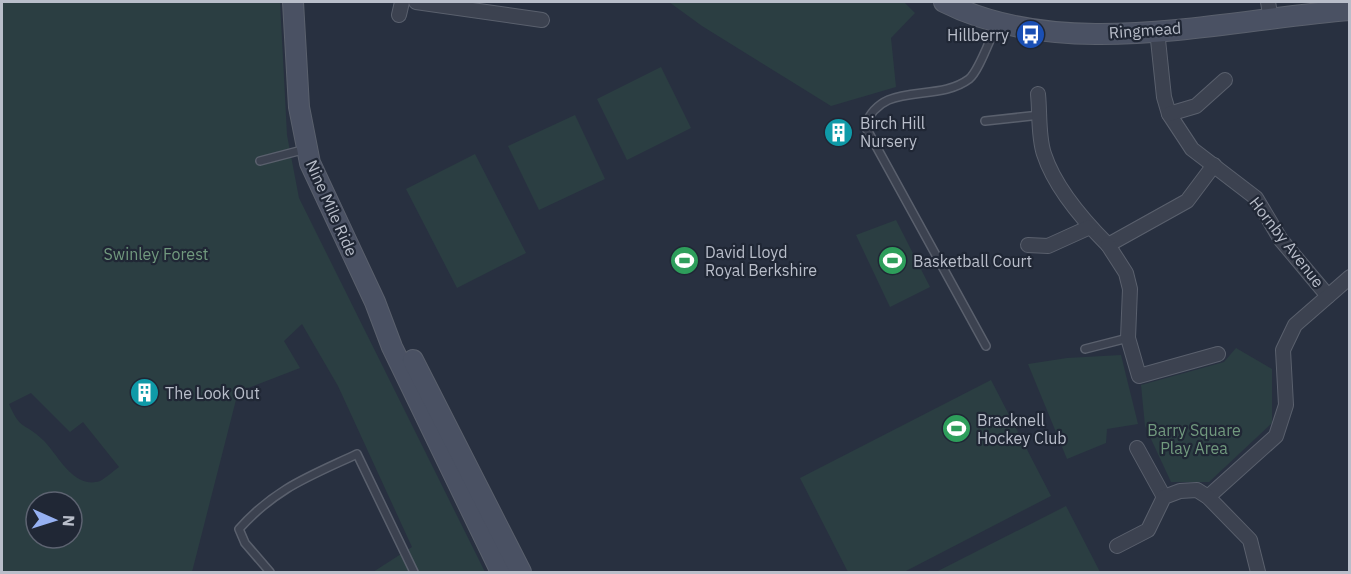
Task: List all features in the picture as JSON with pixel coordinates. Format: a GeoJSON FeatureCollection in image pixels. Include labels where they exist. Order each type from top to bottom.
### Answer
{"type":"FeatureCollection","features":[{"type":"Feature","properties":{"kind":"main road","name":"Nine Mile Ride"},"geometry":{"type":"LineString","coordinates":[[293,2],[299,107],[306,149],[320,188],[375,302],[392,347],[501,573]]}},
{"type":"Feature","properties":{"kind":"main road","name":"Ringmead"},"geometry":{"type":"LineString","coordinates":[[944,2],[998,23],[1087,34],[1157,30],[1269,10],[1350,10]]}},
{"type":"Feature","properties":{"kind":"main road","name":"Nine Mile Ride"},"geometry":{"type":"LineString","coordinates":[[375,302],[404,342],[521,573]]}},
{"type":"Feature","properties":{"kind":"street"},"geometry":{"type":"LineString","coordinates":[[416,2],[495,7],[542,20]]}},
{"type":"Feature","properties":{"kind":"street","name":"Hornby Avenue"},"geometry":{"type":"LineString","coordinates":[[1157,30],[1164,97],[1169,114],[1192,149],[1256,198],[1281,240],[1328,296]]}},
{"type":"Feature","properties":{"kind":"street"},"geometry":{"type":"LineString","coordinates":[[1169,114],[1196,106],[1225,80]]}},
{"type":"Feature","properties":{"kind":"street"},"geometry":{"type":"LineString","coordinates":[[1038,94],[1043,152],[1053,177],[1090,227],[1108,245],[1126,273],[1130,289],[1128,338],[1139,376],[1218,354]]}},
{"type":"Feature","properties":{"kind":"street"},"geometry":{"type":"LineString","coordinates":[[1108,245],[1186,201],[1214,165]]}},
{"type":"Feature","properties":{"kind":"street"},"geometry":{"type":"LineString","coordinates":[[1028,245],[1048,246],[1090,227]]}},
{"type":"Feature","properties":{"kind":"street"},"geometry":{"type":"LineString","coordinates":[[1208,496],[1276,436],[1286,405],[1283,350],[1295,325],[1350,277]]}},
{"type":"Feature","properties":{"kind":"street"},"geometry":{"type":"LineString","coordinates":[[1137,448],[1164,497]]}},
{"type":"Feature","properties":{"kind":"street"},"geometry":{"type":"LineString","coordinates":[[1117,546],[1148,530],[1164,497],[1180,491],[1197,490],[1208,496],[1250,540],[1258,573]]}},
{"type":"Feature","properties":{"kind":"lane"},"geometry":{"type":"LineString","coordinates":[[986,346],[865,126],[869,114],[884,100],[956,87],[972,77],[998,23]]}},
{"type":"Feature","properties":{"kind":"lane"},"geometry":{"type":"LineString","coordinates":[[984,121],[1040,115]]}},
{"type":"Feature","properties":{"kind":"lane"},"geometry":{"type":"LineString","coordinates":[[260,161],[306,149]]}},
{"type":"Feature","properties":{"kind":"lane"},"geometry":{"type":"LineString","coordinates":[[1085,349],[1128,338]]}},
{"type":"Feature","properties":{"kind":"lane"},"geometry":{"type":"LineString","coordinates":[[270,573],[245,543],[239,529],[259,507],[278,492],[357,454],[414,573]]}},
{"type":"Feature","properties":{"kind":"green space","name":"Swinley Forest"},"geometry":{"type":"Polygon","coordinates":[[[2,2],[280,2],[287,135],[299,198],[485,572],[373,572],[412,547],[338,386],[302,324],[284,341],[300,368],[238,392],[192,572],[2,572],[2,2]],[[31,393],[9,404],[20,423],[37,434],[74,476],[90,482],[100,481],[119,467],[83,422],[70,432],[31,393]]]}},
{"type":"Feature","properties":{"kind":"green space"},"geometry":{"type":"Polygon","coordinates":[[[669,2],[904,2],[915,13],[891,38],[896,87],[831,106],[702,26],[669,2]]]}},
{"type":"Feature","properties":{"kind":"green space"},"geometry":{"type":"Polygon","coordinates":[[[661,67],[691,128],[627,160],[597,99],[661,67]]]}},
{"type":"Feature","properties":{"kind":"green space"},"geometry":{"type":"Polygon","coordinates":[[[575,115],[605,179],[539,210],[508,146],[575,115]]]}},
{"type":"Feature","properties":{"kind":"green space"},"geometry":{"type":"Polygon","coordinates":[[[475,154],[526,253],[457,288],[406,189],[475,154]]]}},
{"type":"Feature","properties":{"kind":"green space","name":"Basketball Court"},"geometry":{"type":"Polygon","coordinates":[[[896,220],[930,287],[890,307],[856,235],[896,220]]]}},
{"type":"Feature","properties":{"kind":"green space","name":"Barry Square Play Area"},"geometry":{"type":"Polygon","coordinates":[[[1236,348],[1272,369],[1272,423],[1209,482],[1171,482],[1145,426],[1141,385],[1224,362],[1236,348]]]}},
{"type":"Feature","properties":{"kind":"green space"},"geometry":{"type":"Polygon","coordinates":[[[1121,355],[1138,424],[1107,429],[1106,443],[1067,459],[1028,364],[1067,358],[1121,355]]]}},
{"type":"Feature","properties":{"kind":"green space","name":"Bracknell Hockey Club"},"geometry":{"type":"Polygon","coordinates":[[[991,380],[1051,496],[904,572],[848,572],[800,478],[991,380]]]}},
{"type":"Feature","properties":{"kind":"green space"},"geometry":{"type":"Polygon","coordinates":[[[1066,506],[1100,572],[936,572],[1066,506]]]}},
{"type":"Feature","properties":{"kind":"place","name":"Hillberry"},"geometry":{"type":"Point","coordinates":[1030,35]}},
{"type":"Feature","properties":{"kind":"place","name":"Birch Hill Nursery"},"geometry":{"type":"Point","coordinates":[839,132]}},
{"type":"Feature","properties":{"kind":"place","name":"David Lloyd Royal Berkshire"},"geometry":{"type":"Point","coordinates":[684,261]}},
{"type":"Feature","properties":{"kind":"place","name":"Basketball Court"},"geometry":{"type":"Point","coordinates":[892,261]}},
{"type":"Feature","properties":{"kind":"place","name":"The Look Out"},"geometry":{"type":"Point","coordinates":[144,393]}},
{"type":"Feature","properties":{"kind":"place","name":"Bracknell Hockey Club"},"geometry":{"type":"Point","coordinates":[956,429]}}]}
